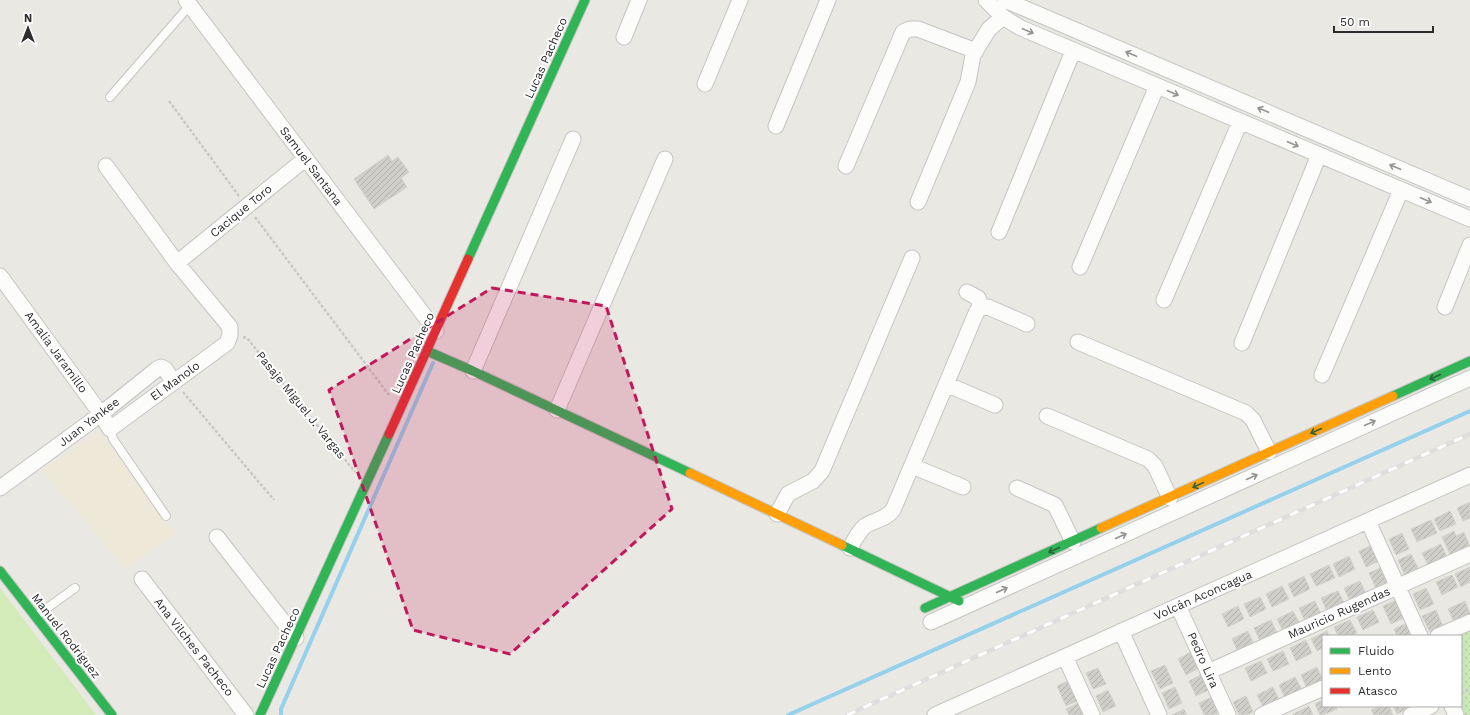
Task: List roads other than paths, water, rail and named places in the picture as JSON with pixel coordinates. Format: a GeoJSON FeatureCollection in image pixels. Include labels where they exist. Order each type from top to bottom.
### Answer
{"type":"FeatureCollection","features":[{"type":"Feature","properties":{"kind":"street","name":"Lucas Pacheco"},"geometry":{"type":"LineString","coordinates":[[260,715],[366,486],[585,0]]}},
{"type":"Feature","properties":{"kind":"street"},"geometry":{"type":"LineString","coordinates":[[624,37],[639,0]]}},
{"type":"Feature","properties":{"kind":"street"},"geometry":{"type":"LineString","coordinates":[[705,84],[740,0]]}},
{"type":"Feature","properties":{"kind":"street"},"geometry":{"type":"LineString","coordinates":[[776,126],[828,0]]}},
{"type":"Feature","properties":{"kind":"street"},"geometry":{"type":"LineString","coordinates":[[986,0],[1003,17],[1021,28],[1470,219]]}},
{"type":"Feature","properties":{"kind":"street"},"geometry":{"type":"LineString","coordinates":[[1005,0],[1470,199]]}},
{"type":"Feature","properties":{"kind":"street","name":"Samuel Santana"},"geometry":{"type":"LineString","coordinates":[[188,2],[436,331]]}},
{"type":"Feature","properties":{"kind":"street"},"geometry":{"type":"LineString","coordinates":[[918,202],[968,82],[971,72],[972,59],[989,29],[1003,17]]}},
{"type":"Feature","properties":{"kind":"street"},"geometry":{"type":"LineString","coordinates":[[846,166],[903,32],[910,29],[918,29],[976,51]]}},
{"type":"Feature","properties":{"kind":"street"},"geometry":{"type":"LineString","coordinates":[[999,232],[1073,51]]}},
{"type":"Feature","properties":{"kind":"street"},"geometry":{"type":"LineString","coordinates":[[1080,267],[1157,86]]}},
{"type":"Feature","properties":{"kind":"street"},"geometry":{"type":"LineString","coordinates":[[1164,300],[1240,122]]}},
{"type":"Feature","properties":{"kind":"street"},"geometry":{"type":"LineString","coordinates":[[473,371],[573,139]]}},
{"type":"Feature","properties":{"kind":"street"},"geometry":{"type":"LineString","coordinates":[[1242,343],[1319,156]]}},
{"type":"Feature","properties":{"kind":"street","name":"Cacique Toro"},"geometry":{"type":"LineString","coordinates":[[177,263],[305,159]]}},
{"type":"Feature","properties":{"kind":"street"},"geometry":{"type":"LineString","coordinates":[[557,410],[666,159]]}},
{"type":"Feature","properties":{"kind":"street"},"geometry":{"type":"LineString","coordinates":[[106,166],[177,263]]}},
{"type":"Feature","properties":{"kind":"street"},"geometry":{"type":"LineString","coordinates":[[1322,375],[1401,190]]}},
{"type":"Feature","properties":{"kind":"street"},"geometry":{"type":"LineString","coordinates":[[1445,307],[1470,245]]}},
{"type":"Feature","properties":{"kind":"street"},"geometry":{"type":"LineString","coordinates":[[777,514],[788,494],[813,481],[822,471],[912,258]]}},
{"type":"Feature","properties":{"kind":"street","name":"El Manolo"},"geometry":{"type":"LineString","coordinates":[[110,429],[227,343],[230,331],[177,263]]}},
{"type":"Feature","properties":{"kind":"street","name":"Amalia Jaramillo"},"geometry":{"type":"LineString","coordinates":[[0,276],[101,414],[110,429]]}},
{"type":"Feature","properties":{"kind":"street"},"geometry":{"type":"LineString","coordinates":[[967,292],[978,298],[981,308]]}},
{"type":"Feature","properties":{"kind":"street"},"geometry":{"type":"LineString","coordinates":[[850,548],[862,529],[868,524],[886,517],[893,510],[977,311],[981,308],[988,307],[1027,324]]}},
{"type":"Feature","properties":{"kind":"street"},"geometry":{"type":"LineString","coordinates":[[1078,342],[1246,413],[1253,420],[1269,452]]}},
{"type":"Feature","properties":{"kind":"street"},"geometry":{"type":"LineString","coordinates":[[427,351],[557,410],[850,548],[953,597],[967,606]]}},
{"type":"Feature","properties":{"kind":"street"},"geometry":{"type":"LineString","coordinates":[[928,615],[953,597],[1470,361]]}},
{"type":"Feature","properties":{"kind":"street","name":"Juan Yankee"},"geometry":{"type":"LineString","coordinates":[[0,488],[101,414],[159,368],[165,369],[174,381]]}},
{"type":"Feature","properties":{"kind":"street"},"geometry":{"type":"LineString","coordinates":[[928,615],[967,606],[1470,378]]}},
{"type":"Feature","properties":{"kind":"street"},"geometry":{"type":"LineString","coordinates":[[946,384],[995,405]]}},
{"type":"Feature","properties":{"kind":"street"},"geometry":{"type":"LineString","coordinates":[[1047,416],[1148,458],[1155,466],[1170,498]]}},
{"type":"Feature","properties":{"kind":"street"},"geometry":{"type":"LineString","coordinates":[[912,466],[963,487]]}},
{"type":"Feature","properties":{"kind":"street","name":"Volcán Aconcagua"},"geometry":{"type":"LineString","coordinates":[[935,715],[1470,475]]}},
{"type":"Feature","properties":{"kind":"street"},"geometry":{"type":"LineString","coordinates":[[1017,488],[1055,505],[1073,542]]}},
{"type":"Feature","properties":{"kind":"street"},"geometry":{"type":"LineString","coordinates":[[1368,521],[1420,635]]}},
{"type":"Feature","properties":{"kind":"street"},"geometry":{"type":"LineString","coordinates":[[217,536],[296,638]]}},
{"type":"Feature","properties":{"kind":"street","name":"Mauricio Rugendas"},"geometry":{"type":"LineString","coordinates":[[1208,672],[1470,554]]}},
{"type":"Feature","properties":{"kind":"street","name":"Manuel Rodríguez"},"geometry":{"type":"LineString","coordinates":[[0,571],[112,715]]}},
{"type":"Feature","properties":{"kind":"street","name":"Ana Vilches Pacheco"},"geometry":{"type":"LineString","coordinates":[[142,580],[246,715]]}},
{"type":"Feature","properties":{"kind":"street","name":"Pedro Lira"},"geometry":{"type":"LineString","coordinates":[[1178,606],[1228,715]]}},
{"type":"Feature","properties":{"kind":"street"},"geometry":{"type":"LineString","coordinates":[[1440,635],[1470,622]]}},
{"type":"Feature","properties":{"kind":"street"},"geometry":{"type":"LineString","coordinates":[[1121,631],[1159,715]]}},
{"type":"Feature","properties":{"kind":"street"},"geometry":{"type":"LineString","coordinates":[[1065,657],[1092,715]]}},
{"type":"Feature","properties":{"kind":"street"},"geometry":{"type":"LineString","coordinates":[[1262,715],[1322,688]]}},
{"type":"Feature","properties":{"kind":"street"},"geometry":{"type":"LineString","coordinates":[[1411,715],[1429,707]]}},
{"type":"Feature","properties":{"kind":"lane"},"geometry":{"type":"LineString","coordinates":[[110,97],[188,2]]}},
{"type":"Feature","properties":{"kind":"lane"},"geometry":{"type":"LineString","coordinates":[[110,429],[113,440],[166,516]]}},
{"type":"Feature","properties":{"kind":"lane"},"geometry":{"type":"LineString","coordinates":[[35,616],[74,588]]}},
{"type":"Feature","properties":{"kind":"waterway"},"geometry":{"type":"LineString","coordinates":[[281,715],[281,709],[433,363]]}},
{"type":"Feature","properties":{"kind":"waterway"},"geometry":{"type":"LineString","coordinates":[[788,715],[1470,411]]}},
{"type":"Feature","properties":{"kind":"railway"},"geometry":{"type":"LineString","coordinates":[[847,715],[1470,434]]}}]}
